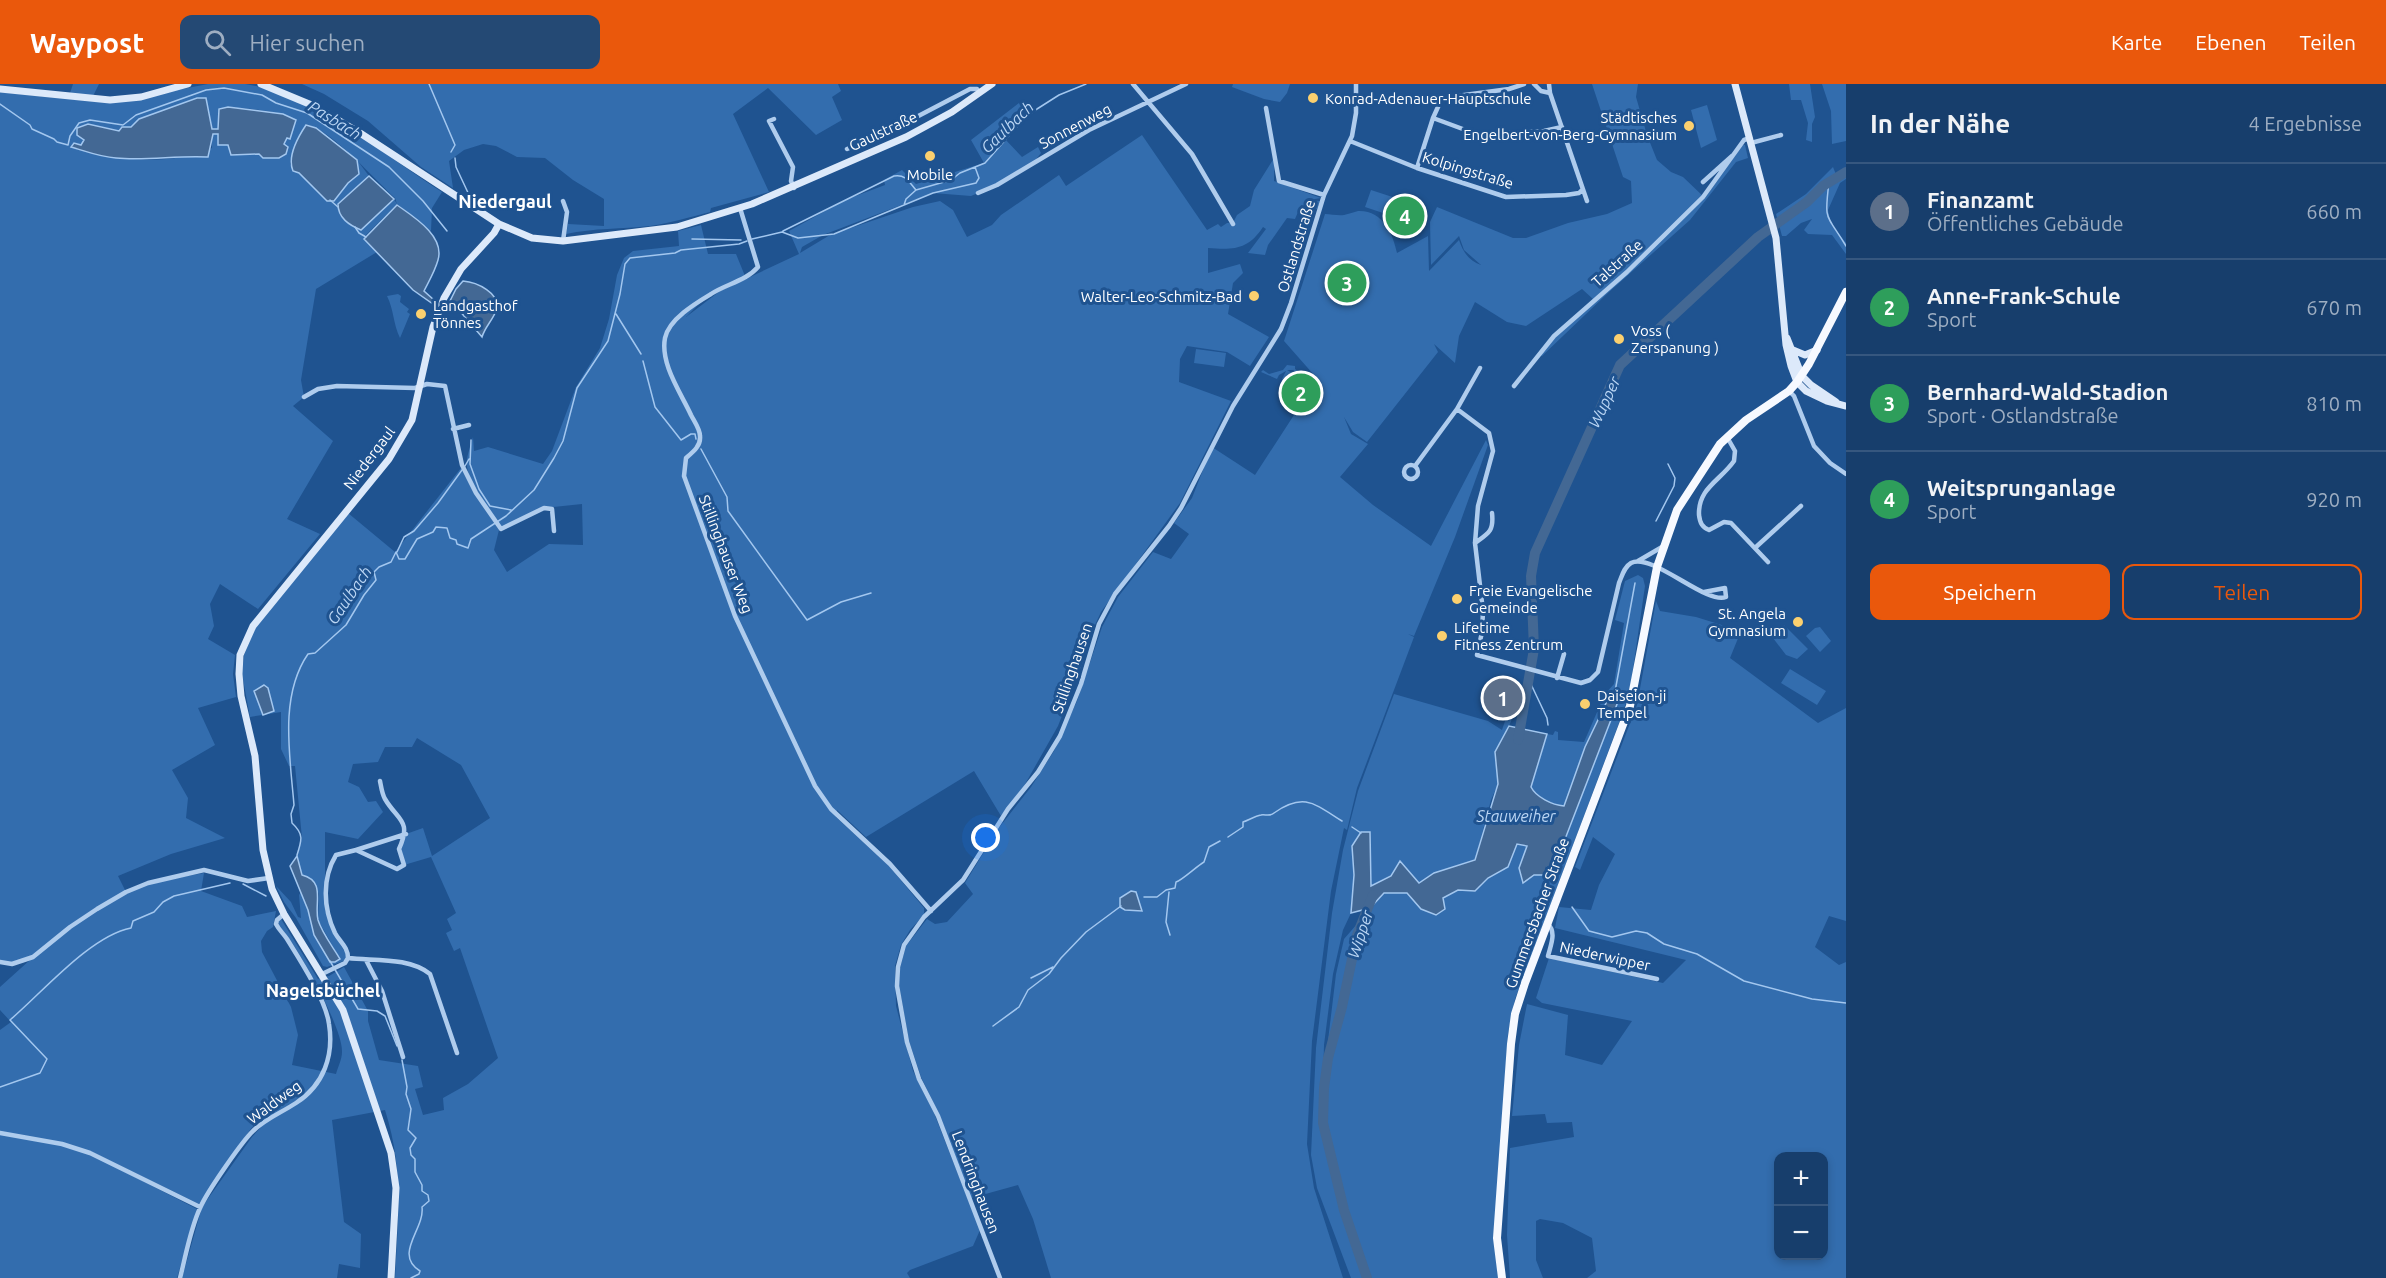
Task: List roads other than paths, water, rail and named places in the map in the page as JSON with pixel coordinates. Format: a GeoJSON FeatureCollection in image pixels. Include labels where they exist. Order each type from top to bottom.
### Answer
{"type":"FeatureCollection","features":[{"type":"Feature","properties":{"kind":"main road"},"geometry":{"type":"LineString","coordinates":[[0,89],[110,100],[141,97],[188,84]]}},
{"type":"Feature","properties":{"kind":"main road","name":"Gaulstraße"},"geometry":{"type":"LineString","coordinates":[[261,84],[314,106],[360,133],[499,224],[532,238],[563,241],[678,227],[740,208],[794,188],[906,137],[952,112],[992,84]]}},
{"type":"Feature","properties":{"kind":"main road"},"geometry":{"type":"LineString","coordinates":[[1735,84],[1777,242],[1788,359],[1800,379],[1846,406]]}},
{"type":"Feature","properties":{"kind":"main road","name":"Niedergaul"},"geometry":{"type":"LineString","coordinates":[[391,1278],[396,1188],[391,1153],[343,1010],[284,914],[269,878],[263,850],[255,756],[241,696],[240,655],[253,626],[394,452],[412,420],[433,327],[447,292],[461,269],[499,224]]}},
{"type":"Feature","properties":{"kind":"main road","name":"Gummersbacher Straße"},"geometry":{"type":"LineString","coordinates":[[1502,1278],[1497,1238],[1512,1031],[1520,999],[1547,923],[1630,706],[1657,567],[1664,546],[1677,510],[1715,450],[1746,420],[1789,391],[1800,379],[1846,292]]}},
{"type":"Feature","properties":{"kind":"main road"},"geometry":{"type":"LineString","coordinates":[[1787,338],[1793,350],[1800,379]]}},
{"type":"Feature","properties":{"kind":"main road"},"geometry":{"type":"LineString","coordinates":[[1793,350],[1805,355],[1817,350]]}},
{"type":"Feature","properties":{"kind":"street"},"geometry":{"type":"LineString","coordinates":[[1134,84],[1192,154],[1227,220],[1233,225]]}},
{"type":"Feature","properties":{"kind":"street","name":"Sonnenweg"},"geometry":{"type":"LineString","coordinates":[[978,193],[997,185],[1089,130],[1186,84]]}},
{"type":"Feature","properties":{"kind":"street","name":"Ostlandstraße"},"geometry":{"type":"LineString","coordinates":[[1233,406],[1283,323],[1324,195],[1350,141],[1356,113],[1356,84]]}},
{"type":"Feature","properties":{"kind":"street"},"geometry":{"type":"LineString","coordinates":[[1417,168],[1442,98],[1509,89],[1524,84]]}},
{"type":"Feature","properties":{"kind":"street"},"geometry":{"type":"LineString","coordinates":[[1534,84],[1541,91],[1550,93]]}},
{"type":"Feature","properties":{"kind":"street"},"geometry":{"type":"LineString","coordinates":[[1549,84],[1550,93],[1587,201]]}},
{"type":"Feature","properties":{"kind":"street","name":"Gaulstraße"},"geometry":{"type":"LineString","coordinates":[[847,149],[882,135],[970,89],[977,89],[979,92]]}},
{"type":"Feature","properties":{"kind":"street"},"geometry":{"type":"LineString","coordinates":[[1266,108],[1279,181],[1324,195]]}},
{"type":"Feature","properties":{"kind":"street"},"geometry":{"type":"LineString","coordinates":[[1433,118],[1479,135],[1545,131],[1562,127]]}},
{"type":"Feature","properties":{"kind":"street"},"geometry":{"type":"LineString","coordinates":[[774,119],[769,121],[793,167],[791,182],[794,188]]}},
{"type":"Feature","properties":{"kind":"street"},"geometry":{"type":"LineString","coordinates":[[1750,141],[1781,135]]}},
{"type":"Feature","properties":{"kind":"street","name":"Talstraße"},"geometry":{"type":"LineString","coordinates":[[1514,386],[1554,336],[1627,272],[1704,197],[1744,140],[1750,141]]}},
{"type":"Feature","properties":{"kind":"street","name":"Kolpingstraße"},"geometry":{"type":"LineString","coordinates":[[1350,141],[1417,168],[1511,198],[1566,195],[1579,193],[1582,190]]}},
{"type":"Feature","properties":{"kind":"street","name":"Talstraße"},"geometry":{"type":"LineString","coordinates":[[1703,182],[1734,155]]}},
{"type":"Feature","properties":{"kind":"street"},"geometry":{"type":"LineString","coordinates":[[563,201],[567,212],[563,241]]}},
{"type":"Feature","properties":{"kind":"street","name":"Stillinghauser Weg"},"geometry":{"type":"LineString","coordinates":[[740,208],[759,264],[747,276],[711,294],[677,319],[664,339],[666,361],[700,434],[697,448],[686,458],[684,476],[735,616],[814,786],[831,809],[890,864],[931,911]]}},
{"type":"Feature","properties":{"kind":"street"},"geometry":{"type":"LineString","coordinates":[[1415,466],[1457,409],[1480,368]]}},
{"type":"Feature","properties":{"kind":"street"},"geometry":{"type":"LineString","coordinates":[[304,397],[318,389],[338,386],[421,386],[428,384],[445,387],[462,465],[476,493],[500,528],[544,508],[552,508],[554,531]]}},
{"type":"Feature","properties":{"kind":"street"},"geometry":{"type":"LineString","coordinates":[[1789,391],[1794,396],[1814,446],[1830,463],[1846,474]]}},
{"type":"Feature","properties":{"kind":"street","name":"Stillinghausen"},"geometry":{"type":"LineString","coordinates":[[927,1096],[919,1079],[908,1042],[897,986],[898,967],[904,945],[915,928],[963,880],[1008,809],[1038,772],[1060,736],[1081,684],[1098,624],[1115,594],[1181,508],[1233,406]]}},
{"type":"Feature","properties":{"kind":"street"},"geometry":{"type":"LineString","coordinates":[[1457,409],[1489,434],[1493,450],[1478,506],[1475,543],[1483,611],[1482,632],[1477,655],[1557,678],[1581,683],[1590,680],[1598,672],[1619,583],[1627,567],[1652,555],[1664,546]]}},
{"type":"Feature","properties":{"kind":"street"},"geometry":{"type":"LineString","coordinates":[[453,429],[469,425]]}},
{"type":"Feature","properties":{"kind":"street"},"geometry":{"type":"LineString","coordinates":[[1727,437],[1735,451],[1734,461],[1705,489],[1699,505],[1700,521],[1704,528],[1709,530],[1724,522],[1731,524],[1768,562]]}},
{"type":"Feature","properties":{"kind":"street"},"geometry":{"type":"LineString","coordinates":[[1756,548],[1801,506]]}},
{"type":"Feature","properties":{"kind":"street"},"geometry":{"type":"LineString","coordinates":[[1475,543],[1491,530],[1492,513]]}},
{"type":"Feature","properties":{"kind":"street"},"geometry":{"type":"LineString","coordinates":[[1635,562],[1657,567],[1704,592]]}},
{"type":"Feature","properties":{"kind":"street"},"geometry":{"type":"LineString","coordinates":[[1557,678],[1564,654]]}},
{"type":"Feature","properties":{"kind":"street"},"geometry":{"type":"LineString","coordinates":[[356,850],[397,869],[404,865],[399,849],[406,834],[405,826],[385,799],[380,781]]}},
{"type":"Feature","properties":{"kind":"street"},"geometry":{"type":"LineString","coordinates":[[322,974],[345,963],[348,958],[348,952],[335,934],[326,909],[328,868],[336,855],[406,834]]}},
{"type":"Feature","properties":{"kind":"street"},"geometry":{"type":"LineString","coordinates":[[0,962],[12,964],[28,960],[70,927],[126,892],[167,878],[204,870],[248,881],[269,878]]}},
{"type":"Feature","properties":{"kind":"street","name":"Waldweg"},"geometry":{"type":"LineString","coordinates":[[180,1278],[200,1207],[251,1132],[273,1115],[310,1093],[327,1065],[330,1031],[328,1018],[309,978],[276,924],[284,914]]}},
{"type":"Feature","properties":{"kind":"street","name":"Niederwipper"},"geometry":{"type":"LineString","coordinates":[[1547,923],[1552,927],[1554,934],[1548,956],[1657,979]]}},
{"type":"Feature","properties":{"kind":"street"},"geometry":{"type":"LineString","coordinates":[[348,958],[422,967],[430,974],[457,1053]]}},
{"type":"Feature","properties":{"kind":"street"},"geometry":{"type":"LineString","coordinates":[[366,960],[382,991],[404,1057]]}},
{"type":"Feature","properties":{"kind":"street","name":"Lendringhausen"},"geometry":{"type":"LineString","coordinates":[[927,1096],[938,1116],[1000,1278]]}},
{"type":"Feature","properties":{"kind":"street"},"geometry":{"type":"LineString","coordinates":[[0,1133],[41,1140],[90,1153],[200,1207]]}},
{"type":"Feature","properties":{"kind":"water"},"geometry":{"type":"Polygon","coordinates":[[[197,98],[206,98],[212,129],[218,129],[219,109],[228,107],[283,114],[296,120],[290,139],[287,138],[284,144],[288,147],[286,154],[279,158],[263,158],[259,154],[231,155],[228,145],[218,145],[218,134],[213,134],[208,157],[116,158],[71,147],[74,143],[81,145],[84,140],[77,135],[77,128],[88,124],[119,131],[122,127],[131,127],[139,119],[197,98]]]}},
{"type":"Feature","properties":{"kind":"water"},"geometry":{"type":"Polygon","coordinates":[[[306,125],[316,128],[357,160],[359,174],[348,183],[334,201],[327,201],[299,173],[293,171],[292,153],[306,125]]]}},
{"type":"Feature","properties":{"kind":"water"},"geometry":{"type":"Polygon","coordinates":[[[369,176],[394,199],[361,230],[345,220],[338,209],[338,204],[369,176]]]}},
{"type":"Feature","properties":{"kind":"water"},"geometry":{"type":"Polygon","coordinates":[[[397,205],[427,228],[437,243],[438,260],[424,291],[434,300],[433,304],[413,290],[364,239],[397,205]]]}},
{"type":"Feature","properties":{"kind":"water"},"geometry":{"type":"Polygon","coordinates":[[[463,281],[481,286],[495,299],[496,311],[482,337],[458,309],[448,305],[463,281]]]}},
{"type":"Feature","properties":{"kind":"water"},"geometry":{"type":"Polygon","coordinates":[[[264,685],[268,688],[274,711],[263,715],[254,691],[264,685]]]}},
{"type":"Feature","properties":{"kind":"water","name":"Stauweiher"},"geometry":{"type":"Polygon","coordinates":[[[1615,696],[1619,699],[1562,847],[1545,875],[1534,875],[1523,883],[1519,868],[1527,846],[1517,844],[1508,867],[1488,878],[1475,891],[1458,890],[1443,898],[1445,909],[1436,915],[1421,909],[1407,893],[1384,893],[1370,908],[1351,913],[1354,875],[1352,846],[1361,832],[1370,832],[1371,886],[1391,876],[1400,861],[1419,883],[1434,873],[1475,860],[1498,784],[1495,752],[1509,726],[1547,734],[1531,787],[1545,800],[1564,806],[1585,747],[1609,697],[1615,696]]]}},
{"type":"Feature","properties":{"kind":"water"},"geometry":{"type":"Polygon","coordinates":[[[297,856],[302,875],[314,882],[317,887],[318,920],[340,959],[335,962],[330,962],[314,935],[308,910],[290,866],[297,856]]]}},
{"type":"Feature","properties":{"kind":"water"},"geometry":{"type":"Polygon","coordinates":[[[1131,891],[1136,892],[1142,911],[1125,910],[1120,907],[1120,898],[1131,891]]]}},
{"type":"Feature","properties":{"kind":"waterway"},"geometry":{"type":"LineString","coordinates":[[429,84],[455,145],[451,152]]}},
{"type":"Feature","properties":{"kind":"waterway","name":"Gaulbach"},"geometry":{"type":"LineString","coordinates":[[783,231],[894,176],[904,177],[916,190],[951,180],[960,173],[985,163],[1023,120],[1037,109],[1059,95],[1086,84]]}},
{"type":"Feature","properties":{"kind":"waterway","name":"Pasbach"},"geometry":{"type":"LineString","coordinates":[[0,104],[30,125],[32,129],[68,145],[70,136],[79,123],[90,120],[123,125],[136,115],[206,90],[224,88],[262,95],[276,103],[307,113],[389,167],[423,201],[447,231]]}},
{"type":"Feature","properties":{"kind":"waterway"},"geometry":{"type":"LineString","coordinates":[[455,158],[456,167],[470,197]]}},
{"type":"Feature","properties":{"kind":"waterway"},"geometry":{"type":"LineString","coordinates":[[752,239],[782,232],[798,238],[834,234],[933,193],[976,183],[979,178],[975,167]]}},
{"type":"Feature","properties":{"kind":"waterway","name":"Wupper"},"geometry":{"type":"LineString","coordinates":[[1518,740],[1534,649],[1531,576],[1535,553],[1620,365],[1758,237],[1807,202],[1823,186],[1846,172]]}},
{"type":"Feature","properties":{"kind":"waterway"},"geometry":{"type":"LineString","coordinates":[[1829,182],[1828,217],[1846,246]]}},
{"type":"Feature","properties":{"kind":"waterway"},"geometry":{"type":"LineString","coordinates":[[904,205],[906,199],[916,190]]}},
{"type":"Feature","properties":{"kind":"waterway"},"geometry":{"type":"LineString","coordinates":[[330,200],[338,207]]}},
{"type":"Feature","properties":{"kind":"waterway"},"geometry":{"type":"LineString","coordinates":[[355,227],[366,237]]}},
{"type":"Feature","properties":{"kind":"waterway","name":"Pasbach"},"geometry":{"type":"LineString","coordinates":[[692,239],[741,240]]}},
{"type":"Feature","properties":{"kind":"waterway","name":"Gaulbach"},"geometry":{"type":"LineString","coordinates":[[297,855],[301,838],[299,831],[292,823],[291,814],[294,805],[289,747],[290,707],[293,688],[308,654],[315,653],[346,625],[376,580],[374,572],[391,562],[396,552],[399,559],[405,559],[417,539],[433,532],[436,527],[447,528],[450,538],[456,540],[457,544],[468,548],[471,539],[506,516],[534,490],[563,441],[577,388],[608,341],[625,264],[630,258],[739,244],[747,241]]}},
{"type":"Feature","properties":{"kind":"waterway"},"geometry":{"type":"LineString","coordinates":[[616,314],[641,354]]}},
{"type":"Feature","properties":{"kind":"waterway"},"geometry":{"type":"LineString","coordinates":[[643,361],[655,407],[681,440],[691,434],[695,434],[696,439]]}},
{"type":"Feature","properties":{"kind":"waterway"},"geometry":{"type":"LineString","coordinates":[[1610,389],[1611,403]]}},
{"type":"Feature","properties":{"kind":"waterway"},"geometry":{"type":"LineString","coordinates":[[471,440],[470,464],[479,489],[490,506],[511,510]]}},
{"type":"Feature","properties":{"kind":"waterway"},"geometry":{"type":"LineString","coordinates":[[701,449],[727,497],[728,511],[807,620],[841,602],[871,593]]}},
{"type":"Feature","properties":{"kind":"waterway"},"geometry":{"type":"LineString","coordinates":[[465,466],[469,459]]}},
{"type":"Feature","properties":{"kind":"waterway"},"geometry":{"type":"LineString","coordinates":[[1656,521],[1674,486],[1675,478],[1668,464]]}},
{"type":"Feature","properties":{"kind":"waterway"},"geometry":{"type":"LineString","coordinates":[[397,552],[404,537],[414,531],[462,470]]}},
{"type":"Feature","properties":{"kind":"waterway"},"geometry":{"type":"LineString","coordinates":[[1614,697],[1635,583]]}},
{"type":"Feature","properties":{"kind":"waterway"},"geometry":{"type":"LineString","coordinates":[[1529,680],[1547,718],[1548,725]]}},
{"type":"Feature","properties":{"kind":"waterway"},"geometry":{"type":"LineString","coordinates":[[1228,837],[1243,827],[1243,822],[1259,816],[1271,815],[1293,803],[1317,805],[1342,821]]}},
{"type":"Feature","properties":{"kind":"waterway"},"geometry":{"type":"LineString","coordinates":[[1352,827],[1361,833]]}},
{"type":"Feature","properties":{"kind":"waterway"},"geometry":{"type":"LineString","coordinates":[[1144,897],[1157,897],[1166,890],[1175,888],[1176,882],[1204,862],[1209,847],[1220,841]]}},
{"type":"Feature","properties":{"kind":"waterway"},"geometry":{"type":"LineString","coordinates":[[1544,889],[1547,867]]}},
{"type":"Feature","properties":{"kind":"waterway"},"geometry":{"type":"LineString","coordinates":[[0,1087],[40,1073],[47,1059],[10,1020],[67,967],[99,942],[115,933],[131,928],[133,921],[154,912],[163,902],[174,896],[230,883]]}},
{"type":"Feature","properties":{"kind":"waterway"},"geometry":{"type":"LineString","coordinates":[[243,884],[266,896]]}},
{"type":"Feature","properties":{"kind":"waterway"},"geometry":{"type":"LineString","coordinates":[[1169,892],[1166,922],[1170,935]]}},
{"type":"Feature","properties":{"kind":"waterway","name":"Wipper"},"geometry":{"type":"LineString","coordinates":[[1367,1278],[1344,1210],[1323,1123],[1328,1058],[1342,1007],[1357,935],[1373,895]]}},
{"type":"Feature","properties":{"kind":"waterway"},"geometry":{"type":"LineString","coordinates":[[993,1026],[1019,1007],[1028,990],[1049,974],[1086,932],[1121,906]]}},
{"type":"Feature","properties":{"kind":"waterway"},"geometry":{"type":"LineString","coordinates":[[1572,907],[1589,931],[1612,937],[1636,931],[1647,933],[1664,944],[1697,954],[1744,981],[1812,999],[1846,1003]]}},
{"type":"Feature","properties":{"kind":"waterway","name":"Gaulbach"},"geometry":{"type":"LineString","coordinates":[[330,961],[358,1009],[377,1011],[385,1016],[397,1046]]}},
{"type":"Feature","properties":{"kind":"waterway"},"geometry":{"type":"LineString","coordinates":[[1031,978],[1053,967]]}},
{"type":"Feature","properties":{"kind":"waterway","name":"Gaulbach"},"geometry":{"type":"LineString","coordinates":[[402,1060],[407,1087],[406,1094],[411,1109],[408,1130],[416,1138],[410,1148],[411,1155],[415,1159],[415,1172],[422,1185],[422,1191],[428,1195],[429,1201],[422,1207],[422,1215],[410,1249],[409,1257],[412,1264],[420,1271],[411,1278]]}},
{"type":"Feature","properties":{"kind":"place","name":"Konrad-Adenauer-Hauptschule"},"geometry":{"type":"Point","coordinates":[1313,98]}},
{"type":"Feature","properties":{"kind":"place","name":"Städtisches Engelbert-von-Berg-Gymnasium"},"geometry":{"type":"Point","coordinates":[1689,126]}},
{"type":"Feature","properties":{"kind":"place","name":"Mobile"},"geometry":{"type":"Point","coordinates":[930,156]}},
{"type":"Feature","properties":{"kind":"place","name":"Weitsprunganlage"},"geometry":{"type":"Point","coordinates":[1405,216]}},
{"type":"Feature","properties":{"kind":"place","name":"Bernhard-Wald-Stadion"},"geometry":{"type":"Point","coordinates":[1347,283]}},
{"type":"Feature","properties":{"kind":"place","name":"Walter-Leo-Schmitz-Bad"},"geometry":{"type":"Point","coordinates":[1254,296]}},
{"type":"Feature","properties":{"kind":"place","name":"Landgasthof Tönnes"},"geometry":{"type":"Point","coordinates":[421,314]}},
{"type":"Feature","properties":{"kind":"place","name":"Voss ( Zerspanung )"},"geometry":{"type":"Point","coordinates":[1619,339]}},
{"type":"Feature","properties":{"kind":"place","name":"Anne-Frank-Schule"},"geometry":{"type":"Point","coordinates":[1301,393]}},
{"type":"Feature","properties":{"kind":"place","name":"Freie Evangelische Gemeinde"},"geometry":{"type":"Point","coordinates":[1457,599]}},
{"type":"Feature","properties":{"kind":"place","name":"St. Angela Gymnasium"},"geometry":{"type":"Point","coordinates":[1798,622]}},
{"type":"Feature","properties":{"kind":"place","name":"Lifetime Fitness Zentrum"},"geometry":{"type":"Point","coordinates":[1442,636]}},
{"type":"Feature","properties":{"kind":"place","name":"Finanzamt"},"geometry":{"type":"Point","coordinates":[1503,698]}},
{"type":"Feature","properties":{"kind":"place","name":"Daiseion-ji Tempel"},"geometry":{"type":"Point","coordinates":[1585,704]}},
{"type":"Feature","properties":{"kind":"district","name":"Niedergaul"},"geometry":{"type":"Point","coordinates":[505,201]}},
{"type":"Feature","properties":{"kind":"district","name":"Nagelsbüchel"},"geometry":{"type":"Point","coordinates":[323,990]}}]}
